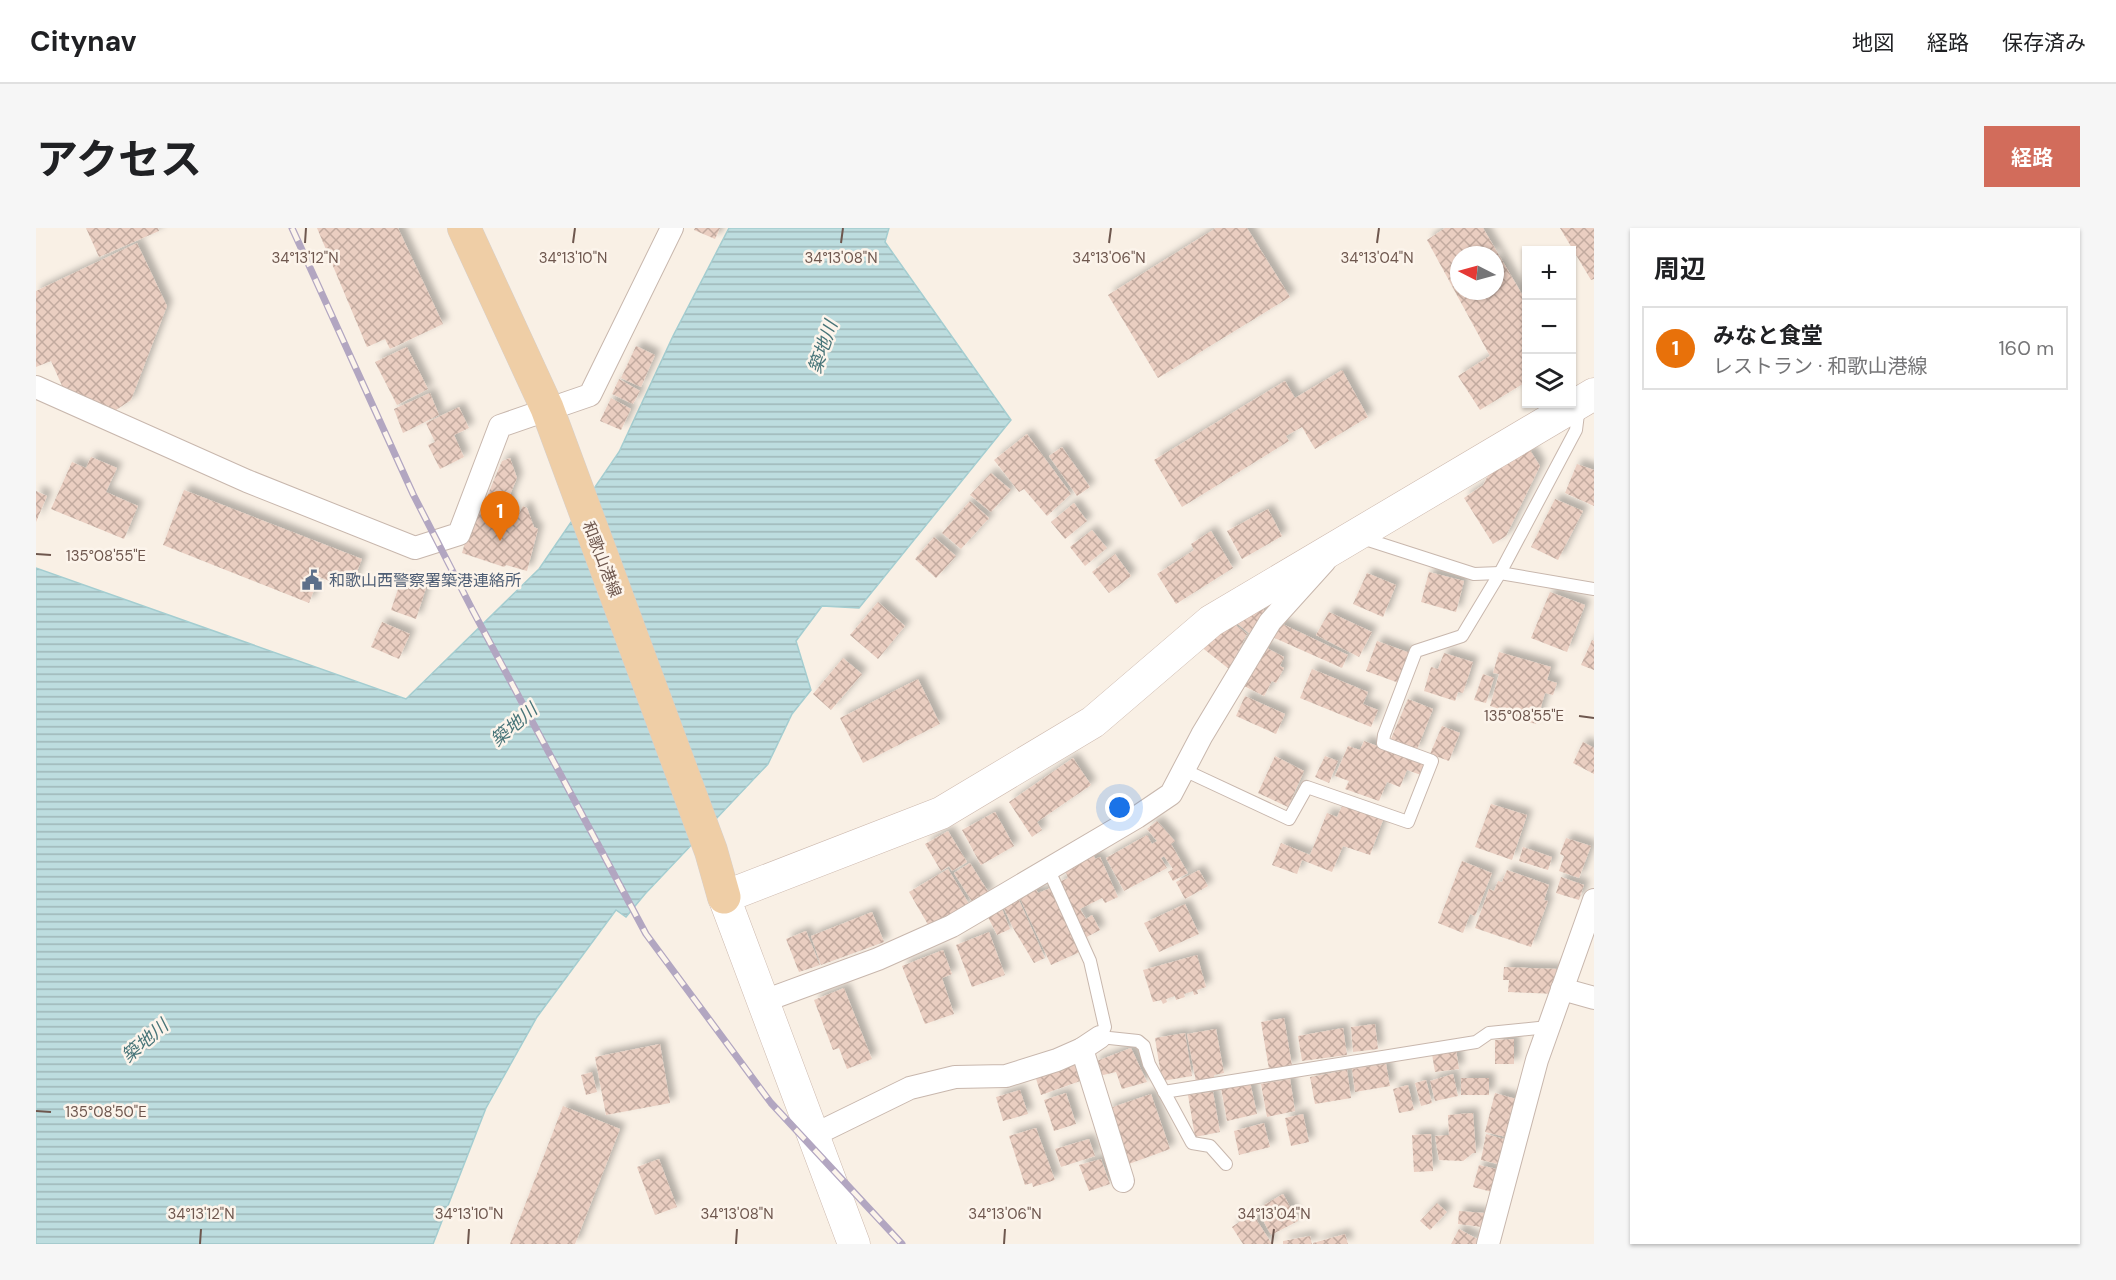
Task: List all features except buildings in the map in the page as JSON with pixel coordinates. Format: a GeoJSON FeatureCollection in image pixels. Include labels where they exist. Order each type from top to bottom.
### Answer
{"type":"FeatureCollection","features":[{"type":"Feature","properties":{"kind":"main road","name":"和歌山港線"},"geometry":{"type":"LineString","coordinates":[[464,228],[547,408],[711,851],[724,897]]}},
{"type":"Feature","properties":{"kind":"street"},"geometry":{"type":"LineString","coordinates":[[36,387],[247,481],[415,548],[459,534],[500,426],[590,394],[672,228]]}},
{"type":"Feature","properties":{"kind":"street"},"geometry":{"type":"LineString","coordinates":[[854,1244],[724,897],[941,813],[1093,722],[1211,621],[1587,398]]}},
{"type":"Feature","properties":{"kind":"street"},"geometry":{"type":"LineString","coordinates":[[764,1001],[878,959],[952,926],[1137,817],[1171,794],[1202,735],[1270,622],[1348,540]]}},
{"type":"Feature","properties":{"kind":"street"},"geometry":{"type":"LineString","coordinates":[[1488,1244],[1537,1060],[1594,900]]}},
{"type":"Feature","properties":{"kind":"street"},"geometry":{"type":"LineString","coordinates":[[1562,989],[1594,998]]}},
{"type":"Feature","properties":{"kind":"street"},"geometry":{"type":"LineString","coordinates":[[814,1135],[910,1088],[956,1077],[1006,1076],[1057,1060],[1091,1043],[1123,1181]]}},
{"type":"Feature","properties":{"kind":"lane"},"geometry":{"type":"LineString","coordinates":[[1184,770],[1290,819],[1307,787],[1408,822],[1432,761],[1383,743],[1416,651],[1462,636],[1500,573],[1576,430],[1587,398]]}},
{"type":"Feature","properties":{"kind":"lane"},"geometry":{"type":"LineString","coordinates":[[1348,540],[1474,574],[1500,573],[1594,589]]}},
{"type":"Feature","properties":{"kind":"lane"},"geometry":{"type":"LineString","coordinates":[[1050,868],[1051,875],[1090,961],[1105,1027],[1091,1043]]}},
{"type":"Feature","properties":{"kind":"lane"},"geometry":{"type":"LineString","coordinates":[[1164,1092],[1476,1042],[1489,1033],[1548,1027]]}},
{"type":"Feature","properties":{"kind":"lane"},"geometry":{"type":"LineString","coordinates":[[1091,1043],[1138,1041],[1144,1046],[1149,1064],[1192,1143],[1210,1146],[1226,1164]]}},
{"type":"Feature","properties":{"kind":"water","name":"築地川"},"geometry":{"type":"Polygon","coordinates":[[[729,228],[889,228],[885,242],[1011,420],[859,608],[822,606],[796,641],[811,690],[792,714],[768,764],[626,917],[616,910],[537,1017],[486,1108],[433,1244],[36,1244],[36,568],[406,699],[539,569],[619,452],[673,336],[729,228]]]}},
{"type":"Feature","properties":{"kind":"railway"},"geometry":{"type":"LineString","coordinates":[[292,228],[413,494],[646,934],[771,1103],[902,1244]]}},
{"type":"Feature","properties":{"kind":"place","name":"みなと食堂"},"geometry":{"type":"Point","coordinates":[500,541]}},
{"type":"Feature","properties":{"kind":"place","name":"和歌山西警察署築港連絡所"},"geometry":{"type":"Point","coordinates":[312,580]}}]}
